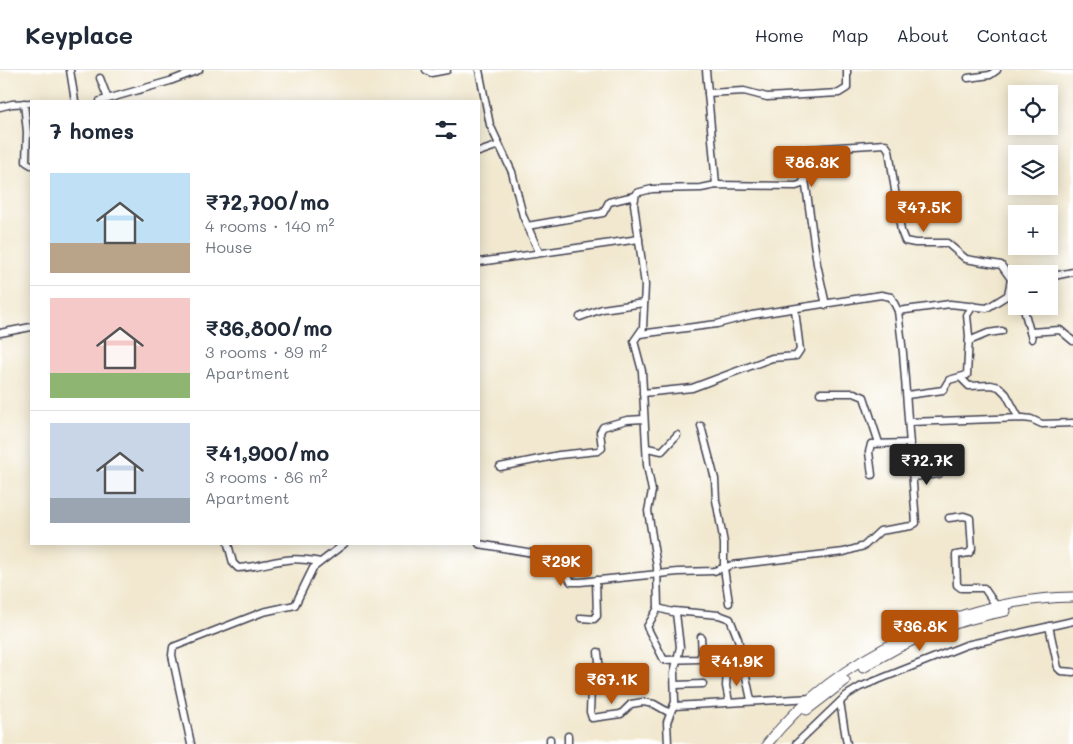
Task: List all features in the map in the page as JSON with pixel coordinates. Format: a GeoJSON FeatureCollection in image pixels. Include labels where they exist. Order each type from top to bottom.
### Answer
{"type":"FeatureCollection","features":[{"type":"Feature","properties":{"kind":"highway"},"geometry":{"type":"LineString","coordinates":[[767,744],[812,698],[872,655],[917,632],[956,617],[997,606],[1073,596]]}},
{"type":"Feature","properties":{"kind":"highway"},"geometry":{"type":"LineString","coordinates":[[774,744],[808,709],[850,677],[884,656],[928,634],[959,623],[1002,612],[1073,602]]}},
{"type":"Feature","properties":{"kind":"street"},"geometry":{"type":"LineString","coordinates":[[70,70],[75,100]]}},
{"type":"Feature","properties":{"kind":"street"},"geometry":{"type":"LineString","coordinates":[[100,78],[105,100],[170,81],[199,70]]}},
{"type":"Feature","properties":{"kind":"street"},"geometry":{"type":"LineString","coordinates":[[426,70],[431,73],[447,70]]}},
{"type":"Feature","properties":{"kind":"street"},"geometry":{"type":"LineString","coordinates":[[479,70],[487,114],[512,172],[527,226],[539,252]]}},
{"type":"Feature","properties":{"kind":"street"},"geometry":{"type":"LineString","coordinates":[[706,70],[716,185]]}},
{"type":"Feature","properties":{"kind":"street"},"geometry":{"type":"LineString","coordinates":[[708,93],[744,91],[767,97],[839,93],[848,88],[847,70]]}},
{"type":"Feature","properties":{"kind":"street"},"geometry":{"type":"LineString","coordinates":[[968,78],[990,75],[997,70]]}},
{"type":"Feature","properties":{"kind":"street"},"geometry":{"type":"LineString","coordinates":[[0,107],[28,103],[25,153],[26,162],[30,164]]}},
{"type":"Feature","properties":{"kind":"street"},"geometry":{"type":"LineString","coordinates":[[826,305],[818,272],[805,179],[804,158],[809,149],[885,144],[889,150],[901,231],[905,241],[915,244],[947,243],[966,259],[1001,265],[1008,274]]}},
{"type":"Feature","properties":{"kind":"street"},"geometry":{"type":"LineString","coordinates":[[480,152],[499,145]]}},
{"type":"Feature","properties":{"kind":"street"},"geometry":{"type":"LineString","coordinates":[[527,226],[603,213],[609,202],[634,196],[646,190],[701,188],[716,185],[789,187],[802,184],[805,179]]}},
{"type":"Feature","properties":{"kind":"street"},"geometry":{"type":"LineString","coordinates":[[634,196],[645,272],[643,328],[634,341],[641,366],[647,465],[652,490],[648,511],[658,574],[658,608],[655,616],[648,624],[648,630],[662,658],[696,660],[701,657],[701,637]]}},
{"type":"Feature","properties":{"kind":"street"},"geometry":{"type":"LineString","coordinates":[[480,262],[639,239]]}},
{"type":"Feature","properties":{"kind":"street"},"geometry":{"type":"LineString","coordinates":[[1058,275],[1073,272]]}},
{"type":"Feature","properties":{"kind":"street"},"geometry":{"type":"LineString","coordinates":[[480,544],[553,556],[560,560],[571,582],[724,568],[732,565],[844,552],[864,546],[880,531],[914,525],[916,520],[907,395],[898,312],[891,297],[881,295],[795,310],[752,315],[717,324],[640,334]]}},
{"type":"Feature","properties":{"kind":"street"},"geometry":{"type":"LineString","coordinates":[[898,312],[950,304],[988,308],[1006,299],[1008,296]]}},
{"type":"Feature","properties":{"kind":"street"},"geometry":{"type":"LineString","coordinates":[[580,317],[602,309],[644,303]]}},
{"type":"Feature","properties":{"kind":"street"},"geometry":{"type":"LineString","coordinates":[[907,395],[940,391],[945,388],[950,380],[966,377],[968,372],[969,340],[967,315],[973,306]]}},
{"type":"Feature","properties":{"kind":"street"},"geometry":{"type":"LineString","coordinates":[[643,393],[692,388],[772,358],[796,356],[800,350],[795,310]]}},
{"type":"Feature","properties":{"kind":"street"},"geometry":{"type":"LineString","coordinates":[[1025,315],[1031,335],[1060,330],[1073,341]]}},
{"type":"Feature","properties":{"kind":"street"},"geometry":{"type":"LineString","coordinates":[[0,333],[30,327]]}},
{"type":"Feature","properties":{"kind":"street"},"geometry":{"type":"LineString","coordinates":[[969,340],[988,332],[1002,331]]}},
{"type":"Feature","properties":{"kind":"street"},"geometry":{"type":"LineString","coordinates":[[961,378],[972,387],[991,385],[999,387],[1006,394],[1018,418]]}},
{"type":"Feature","properties":{"kind":"street"},"geometry":{"type":"LineString","coordinates":[[820,393],[854,393],[864,397],[879,443]]}},
{"type":"Feature","properties":{"kind":"street"},"geometry":{"type":"LineString","coordinates":[[909,422],[1018,418],[1031,419],[1042,424],[1073,423]]}},
{"type":"Feature","properties":{"kind":"street"},"geometry":{"type":"LineString","coordinates":[[500,466],[559,455],[598,451],[602,448],[600,432],[603,427],[627,420],[644,420]]}},
{"type":"Feature","properties":{"kind":"street"},"geometry":{"type":"LineString","coordinates":[[701,426],[715,479],[716,500],[724,543],[724,568],[729,603]]}},
{"type":"Feature","properties":{"kind":"street"},"geometry":{"type":"LineString","coordinates":[[647,448],[662,451],[677,435]]}},
{"type":"Feature","properties":{"kind":"street"},"geometry":{"type":"LineString","coordinates":[[872,475],[869,448],[871,444],[910,443]]}},
{"type":"Feature","properties":{"kind":"street"},"geometry":{"type":"LineString","coordinates":[[913,477],[939,474]]}},
{"type":"Feature","properties":{"kind":"street"},"geometry":{"type":"LineString","coordinates":[[949,518],[964,516],[970,518],[972,549],[969,553],[956,555],[957,586],[961,588],[984,588],[997,606]]}},
{"type":"Feature","properties":{"kind":"street"},"geometry":{"type":"LineString","coordinates":[[228,545],[233,563],[238,568],[286,558],[300,558],[320,562]]}},
{"type":"Feature","properties":{"kind":"street"},"geometry":{"type":"LineString","coordinates":[[191,744],[172,655],[173,647],[245,618],[295,605],[310,571],[343,545]]}},
{"type":"Feature","properties":{"kind":"street"},"geometry":{"type":"LineString","coordinates":[[581,618],[592,619],[597,616],[596,580]]}},
{"type":"Feature","properties":{"kind":"street"},"geometry":{"type":"LineString","coordinates":[[658,608],[663,611],[719,614],[730,619],[736,631],[751,700]]}},
{"type":"Feature","properties":{"kind":"street"},"geometry":{"type":"LineString","coordinates":[[668,744],[667,722],[674,706],[680,647],[677,616],[674,612]]}},
{"type":"Feature","properties":{"kind":"street"},"geometry":{"type":"LineString","coordinates":[[796,744],[840,702],[860,687],[966,645],[1073,621]]}},
{"type":"Feature","properties":{"kind":"street"},"geometry":{"type":"LineString","coordinates":[[1049,626],[1058,668],[1061,671],[1073,672]]}},
{"type":"Feature","properties":{"kind":"street"},"geometry":{"type":"LineString","coordinates":[[598,652],[600,671],[591,690],[590,712],[592,718],[621,714],[631,704],[643,702],[654,704],[670,713]]}},
{"type":"Feature","properties":{"kind":"street"},"geometry":{"type":"LineString","coordinates":[[728,672],[726,686],[729,702]]}},
{"type":"Feature","properties":{"kind":"street"},"geometry":{"type":"LineString","coordinates":[[675,686],[704,684]]}},
{"type":"Feature","properties":{"kind":"street"},"geometry":{"type":"LineString","coordinates":[[674,706],[751,700],[812,698]]}},
{"type":"Feature","properties":{"kind":"street"},"geometry":{"type":"LineString","coordinates":[[840,702],[847,744]]}},
{"type":"Feature","properties":{"kind":"street"},"geometry":{"type":"LineString","coordinates":[[568,736],[568,744]]}}]}
